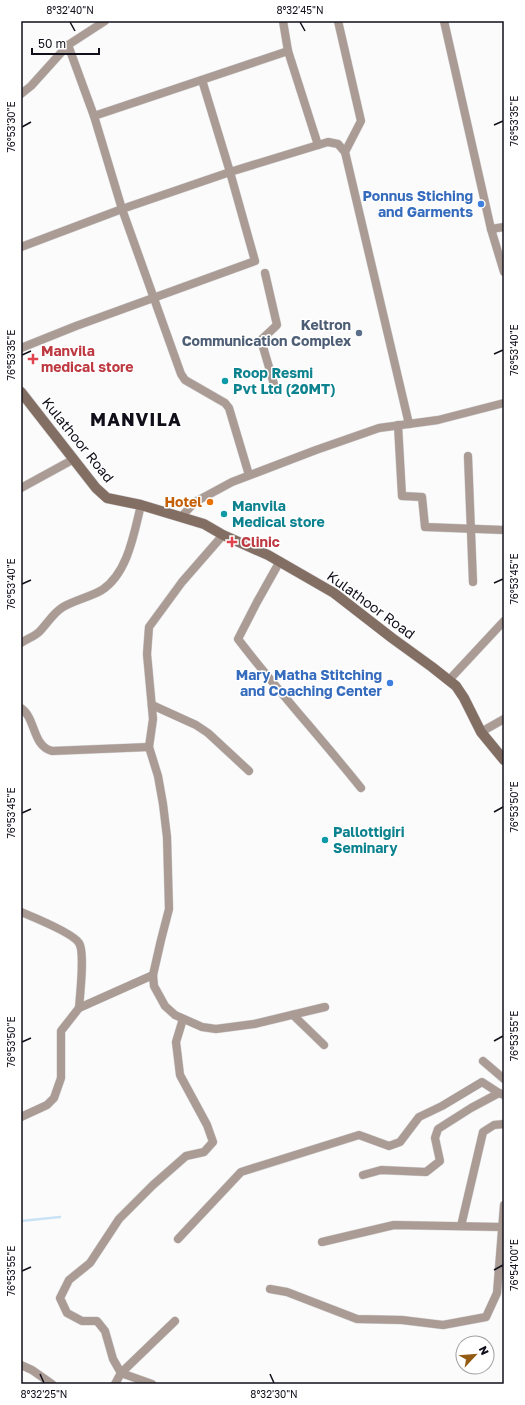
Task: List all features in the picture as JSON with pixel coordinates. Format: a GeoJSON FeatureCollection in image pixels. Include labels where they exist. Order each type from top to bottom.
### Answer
{"type":"FeatureCollection","features":[{"type":"Feature","properties":{"kind":"main road","name":"Kulathoor Road"},"geometry":{"type":"LineString","coordinates":[[21,392],[96,488],[107,498],[141,505],[204,524],[223,535],[268,555],[334,593],[456,686],[464,698],[481,732],[504,760]]}},
{"type":"Feature","properties":{"kind":"street"},"geometry":{"type":"LineString","coordinates":[[21,94],[31,86],[68,45],[105,21]]}},
{"type":"Feature","properties":{"kind":"street"},"geometry":{"type":"LineString","coordinates":[[283,21],[288,51],[318,145]]}},
{"type":"Feature","properties":{"kind":"street"},"geometry":{"type":"LineString","coordinates":[[338,21],[361,121],[345,152]]}},
{"type":"Feature","properties":{"kind":"street"},"geometry":{"type":"LineString","coordinates":[[444,21],[492,229],[504,272]]}},
{"type":"Feature","properties":{"kind":"street"},"geometry":{"type":"LineString","coordinates":[[68,45],[94,116],[122,209],[181,374],[185,380],[225,403],[229,408],[249,475]]}},
{"type":"Feature","properties":{"kind":"street"},"geometry":{"type":"LineString","coordinates":[[94,116],[288,51]]}},
{"type":"Feature","properties":{"kind":"street"},"geometry":{"type":"LineString","coordinates":[[21,348],[255,261],[202,80]]}},
{"type":"Feature","properties":{"kind":"street"},"geometry":{"type":"LineString","coordinates":[[21,247],[122,209],[230,172],[328,142],[338,144],[345,152],[409,424]]}},
{"type":"Feature","properties":{"kind":"street"},"geometry":{"type":"LineString","coordinates":[[492,229],[504,227]]}},
{"type":"Feature","properties":{"kind":"street"},"geometry":{"type":"LineString","coordinates":[[265,273],[277,325],[260,340],[276,391]]}},
{"type":"Feature","properties":{"kind":"street"},"geometry":{"type":"LineString","coordinates":[[181,517],[196,502],[211,492],[249,475],[316,450],[379,428],[438,420],[504,403]]}},
{"type":"Feature","properties":{"kind":"street"},"geometry":{"type":"LineString","coordinates":[[398,425],[402,496],[422,497],[424,527],[504,530]]}},
{"type":"Feature","properties":{"kind":"street"},"geometry":{"type":"LineString","coordinates":[[468,456],[473,582]]}},
{"type":"Feature","properties":{"kind":"street"},"geometry":{"type":"LineString","coordinates":[[21,488],[74,459]]}},
{"type":"Feature","properties":{"kind":"street"},"geometry":{"type":"LineString","coordinates":[[21,642],[38,633],[63,607],[100,591],[110,584],[122,566],[132,544],[141,505]]}},
{"type":"Feature","properties":{"kind":"street"},"geometry":{"type":"LineString","coordinates":[[223,535],[182,582],[149,627],[147,654],[154,709],[148,747],[158,776],[164,804],[167,837],[169,909],[153,975],[154,986],[165,1006],[175,1015],[202,1027],[216,1029],[254,1024],[325,1007]]}},
{"type":"Feature","properties":{"kind":"street"},"geometry":{"type":"LineString","coordinates":[[280,562],[238,639],[361,788]]}},
{"type":"Feature","properties":{"kind":"street"},"geometry":{"type":"LineString","coordinates":[[449,680],[504,621]]}},
{"type":"Feature","properties":{"kind":"street"},"geometry":{"type":"LineString","coordinates":[[21,708],[26,711],[39,741],[47,750],[148,747]]}},
{"type":"Feature","properties":{"kind":"street"},"geometry":{"type":"LineString","coordinates":[[154,709],[196,725],[208,733],[249,771]]}},
{"type":"Feature","properties":{"kind":"street"},"geometry":{"type":"LineString","coordinates":[[481,732],[504,719]]}},
{"type":"Feature","properties":{"kind":"street"},"geometry":{"type":"LineString","coordinates":[[21,912],[69,935],[78,942],[81,947],[79,1008]]}},
{"type":"Feature","properties":{"kind":"street"},"geometry":{"type":"LineString","coordinates":[[21,1117],[47,1105],[54,1098],[61,1078],[61,1031],[79,1008],[153,975]]}},
{"type":"Feature","properties":{"kind":"street"},"geometry":{"type":"LineString","coordinates":[[293,1015],[324,1045]]}},
{"type":"Feature","properties":{"kind":"street"},"geometry":{"type":"LineString","coordinates":[[152,1384],[120,1373],[112,1359],[105,1331],[97,1322],[82,1321],[67,1313],[60,1298],[69,1280],[90,1263],[119,1219],[153,1185],[186,1156],[204,1152],[213,1142],[207,1125],[180,1075],[176,1042],[182,1019]]}},
{"type":"Feature","properties":{"kind":"street"},"geometry":{"type":"LineString","coordinates":[[483,1061],[504,1079]]}},
{"type":"Feature","properties":{"kind":"street"},"geometry":{"type":"LineString","coordinates":[[178,1239],[241,1172],[359,1135],[389,1146],[400,1142],[419,1117],[442,1106],[482,1082],[501,1094]]}},
{"type":"Feature","properties":{"kind":"street"},"geometry":{"type":"LineString","coordinates":[[362,1175],[381,1170],[426,1172],[440,1161],[435,1138],[438,1128],[471,1108],[501,1094]]}},
{"type":"Feature","properties":{"kind":"street"},"geometry":{"type":"LineString","coordinates":[[461,1226],[483,1132],[494,1126],[504,1124]]}},
{"type":"Feature","properties":{"kind":"street"},"geometry":{"type":"LineString","coordinates":[[270,1289],[287,1292],[358,1320],[402,1320],[443,1325],[486,1317],[497,1293],[504,1205]]}},
{"type":"Feature","properties":{"kind":"street"},"geometry":{"type":"LineString","coordinates":[[322,1242],[394,1225],[502,1227]]}},
{"type":"Feature","properties":{"kind":"street"},"geometry":{"type":"LineString","coordinates":[[115,1384],[120,1373],[175,1321]]}},
{"type":"Feature","properties":{"kind":"street"},"geometry":{"type":"LineString","coordinates":[[21,1365],[32,1370],[52,1384]]}},
{"type":"Feature","properties":{"kind":"waterway"},"geometry":{"type":"LineString","coordinates":[[21,1221],[60,1217]]}},
{"type":"Feature","properties":{"kind":"place","name":"Ponnus Stiching and Garments"},"geometry":{"type":"Point","coordinates":[481,204]}},
{"type":"Feature","properties":{"kind":"place","name":"Keltron Communication Complex"},"geometry":{"type":"Point","coordinates":[359,333]}},
{"type":"Feature","properties":{"kind":"place","name":"Manvila medical store"},"geometry":{"type":"Point","coordinates":[33,359]}},
{"type":"Feature","properties":{"kind":"place","name":"Roop Resmi Pvt Ltd (20MT)"},"geometry":{"type":"Point","coordinates":[225,381]}},
{"type":"Feature","properties":{"kind":"place","name":"Hotel"},"geometry":{"type":"Point","coordinates":[210,502]}},
{"type":"Feature","properties":{"kind":"place","name":"Manvila Medical store"},"geometry":{"type":"Point","coordinates":[224,514]}},
{"type":"Feature","properties":{"kind":"place","name":"Clinic"},"geometry":{"type":"Point","coordinates":[232,542]}},
{"type":"Feature","properties":{"kind":"place","name":"Mary Matha Stitching and Coaching Center"},"geometry":{"type":"Point","coordinates":[390,683]}},
{"type":"Feature","properties":{"kind":"place","name":"Pallottigiri Seminary"},"geometry":{"type":"Point","coordinates":[325,840]}},
{"type":"Feature","properties":{"kind":"district","name":"MANVILA"},"geometry":{"type":"Point","coordinates":[136,420]}}]}
